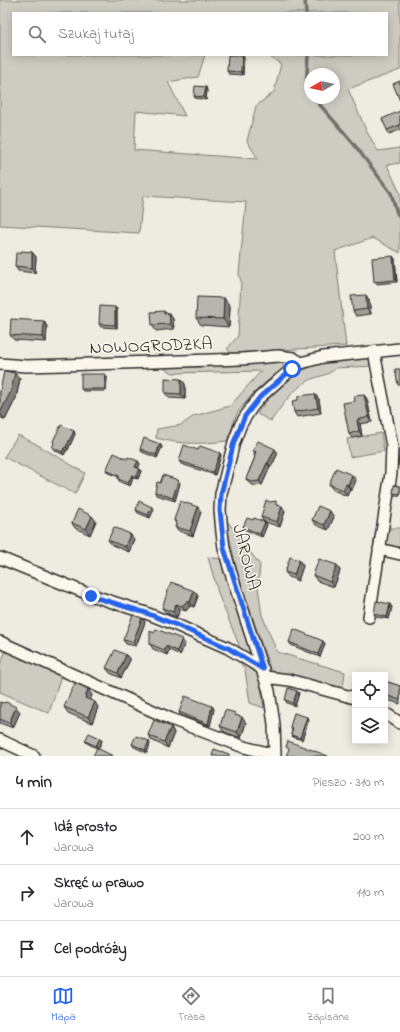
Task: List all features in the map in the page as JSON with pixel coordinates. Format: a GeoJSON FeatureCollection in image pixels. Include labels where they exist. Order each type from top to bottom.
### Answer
{"type":"FeatureCollection","features":[{"type":"Feature","properties":{"kind":"street","name":"JAROWA"},"geometry":{"type":"LineString","coordinates":[[275,755],[274,724],[269,691],[224,548],[220,510],[221,494],[234,442],[245,416],[260,397],[301,363],[323,357],[400,349]]}},
{"type":"Feature","properties":{"kind":"street"},"geometry":{"type":"LineString","coordinates":[[368,617],[391,473],[392,446],[374,352]]}},
{"type":"Feature","properties":{"kind":"street","name":"NOWOGRODZKA"},"geometry":{"type":"LineString","coordinates":[[0,364],[26,366],[63,365],[242,359],[278,356],[293,358],[301,363]]}},
{"type":"Feature","properties":{"kind":"street"},"geometry":{"type":"LineString","coordinates":[[380,549],[400,554]]}},
{"type":"Feature","properties":{"kind":"street"},"geometry":{"type":"LineString","coordinates":[[0,558],[91,596],[146,613],[174,624],[228,648],[264,673],[352,697]]}},
{"type":"Feature","properties":{"kind":"street"},"geometry":{"type":"LineString","coordinates":[[0,642],[171,719],[244,747],[275,755]]}},
{"type":"Feature","properties":{"kind":"street"},"geometry":{"type":"LineString","coordinates":[[388,715],[400,723]]}},
{"type":"Feature","properties":{"kind":"street"},"geometry":{"type":"LineString","coordinates":[[0,740],[34,756]]}},
{"type":"Feature","properties":{"kind":"shaded area"},"geometry":{"type":"Polygon","coordinates":[[[0,0],[400,0],[400,70],[348,89],[367,132],[378,151],[400,148],[400,163],[387,165],[400,193],[400,253],[373,238],[335,251],[346,346],[231,353],[227,349],[238,336],[241,281],[239,274],[246,202],[143,196],[139,233],[0,225],[0,0]],[[12,12],[12,56],[205,56],[198,77],[168,82],[185,116],[136,111],[134,150],[258,159],[247,141],[256,106],[274,92],[281,64],[269,56],[388,56],[388,12],[12,12]]]}},
{"type":"Feature","properties":{"kind":"shaded area"},"geometry":{"type":"Polygon","coordinates":[[[371,357],[372,366],[336,368],[329,373],[303,384],[288,399],[271,421],[257,414],[280,387],[310,367],[334,360],[371,357]]]}},
{"type":"Feature","properties":{"kind":"shaded area"},"geometry":{"type":"Polygon","coordinates":[[[282,361],[284,369],[258,389],[237,414],[227,441],[192,443],[175,442],[156,438],[157,429],[181,425],[194,416],[230,406],[261,371],[173,373],[161,367],[198,367],[282,361]]]}},
{"type":"Feature","properties":{"kind":"shaded area"},"geometry":{"type":"Polygon","coordinates":[[[381,433],[384,451],[350,457],[347,439],[381,433]]]}},
{"type":"Feature","properties":{"kind":"shaded area"},"geometry":{"type":"Polygon","coordinates":[[[18,435],[85,473],[75,494],[4,457],[18,435]]]}},
{"type":"Feature","properties":{"kind":"shaded area"},"geometry":{"type":"Polygon","coordinates":[[[225,518],[260,565],[258,587],[262,615],[277,652],[345,672],[343,688],[288,674],[271,672],[237,571],[225,518]]]}},
{"type":"Feature","properties":{"kind":"shaded area"},"geometry":{"type":"Polygon","coordinates":[[[387,528],[400,528],[400,550],[388,547],[385,541],[387,528]]]}},
{"type":"Feature","properties":{"kind":"shaded area"},"geometry":{"type":"Polygon","coordinates":[[[208,557],[220,559],[254,657],[239,649],[239,645],[219,596],[208,557]]]}},
{"type":"Feature","properties":{"kind":"shaded area"},"geometry":{"type":"Polygon","coordinates":[[[6,650],[61,676],[49,713],[0,692],[0,665],[6,650]]]}},
{"type":"Feature","properties":{"kind":"shaded area"},"geometry":{"type":"Polygon","coordinates":[[[237,658],[256,669],[260,681],[264,708],[250,703],[245,670],[237,658]]]}},
{"type":"Feature","properties":{"kind":"building"},"geometry":{"type":"Polygon","coordinates":[[[228,56],[242,56],[241,72],[227,71],[228,56]]]}},
{"type":"Feature","properties":{"kind":"building"},"geometry":{"type":"Polygon","coordinates":[[[400,81],[400,101],[393,84],[400,81]]]}},
{"type":"Feature","properties":{"kind":"building"},"geometry":{"type":"Polygon","coordinates":[[[195,86],[206,87],[204,97],[194,96],[195,86]]]}},
{"type":"Feature","properties":{"kind":"building"},"geometry":{"type":"Polygon","coordinates":[[[400,111],[400,125],[387,130],[382,119],[400,111]]]}},
{"type":"Feature","properties":{"kind":"building"},"geometry":{"type":"Polygon","coordinates":[[[21,251],[32,252],[32,268],[15,266],[16,253],[21,253],[21,251]]]}},
{"type":"Feature","properties":{"kind":"building"},"geometry":{"type":"Polygon","coordinates":[[[393,256],[395,280],[374,282],[372,258],[393,256]]]}},
{"type":"Feature","properties":{"kind":"building"},"geometry":{"type":"Polygon","coordinates":[[[366,295],[367,309],[353,311],[351,296],[366,295]]]}},
{"type":"Feature","properties":{"kind":"building"},"geometry":{"type":"Polygon","coordinates":[[[197,297],[224,298],[223,319],[196,318],[197,297]]]}},
{"type":"Feature","properties":{"kind":"building"},"geometry":{"type":"Polygon","coordinates":[[[100,306],[115,307],[115,325],[99,324],[100,306]]]}},
{"type":"Feature","properties":{"kind":"building"},"geometry":{"type":"Polygon","coordinates":[[[164,311],[164,314],[169,313],[170,324],[152,325],[151,312],[164,311]]]}},
{"type":"Feature","properties":{"kind":"building"},"geometry":{"type":"Polygon","coordinates":[[[11,319],[44,321],[43,337],[10,335],[11,319]]]}},
{"type":"Feature","properties":{"kind":"building"},"geometry":{"type":"Polygon","coordinates":[[[395,369],[400,369],[400,385],[398,385],[395,369]]]}},
{"type":"Feature","properties":{"kind":"building"},"geometry":{"type":"Polygon","coordinates":[[[4,371],[15,373],[11,391],[0,413],[0,391],[4,371]]]}},
{"type":"Feature","properties":{"kind":"building"},"geometry":{"type":"Polygon","coordinates":[[[81,374],[105,374],[105,389],[81,389],[81,374]]]}},
{"type":"Feature","properties":{"kind":"building"},"geometry":{"type":"Polygon","coordinates":[[[165,378],[181,379],[181,394],[165,393],[165,378]]]}},
{"type":"Feature","properties":{"kind":"building"},"geometry":{"type":"Polygon","coordinates":[[[315,394],[318,408],[294,412],[292,401],[298,400],[298,396],[315,394]]]}},
{"type":"Feature","properties":{"kind":"building"},"geometry":{"type":"Polygon","coordinates":[[[364,395],[369,417],[357,420],[359,431],[349,434],[343,403],[355,401],[354,396],[364,395]]]}},
{"type":"Feature","properties":{"kind":"building"},"geometry":{"type":"Polygon","coordinates":[[[61,425],[74,431],[62,452],[52,447],[54,444],[53,441],[61,425]]]}},
{"type":"Feature","properties":{"kind":"building"},"geometry":{"type":"Polygon","coordinates":[[[144,438],[160,444],[156,455],[140,449],[144,438]]]}},
{"type":"Feature","properties":{"kind":"building"},"geometry":{"type":"Polygon","coordinates":[[[258,441],[275,449],[259,481],[252,482],[246,479],[255,457],[256,452],[253,450],[258,441]]]}},
{"type":"Feature","properties":{"kind":"building"},"geometry":{"type":"Polygon","coordinates":[[[184,445],[198,450],[200,446],[220,453],[213,472],[179,461],[184,445]]]}},
{"type":"Feature","properties":{"kind":"building"},"geometry":{"type":"Polygon","coordinates":[[[400,449],[400,465],[398,465],[400,449]]]}},
{"type":"Feature","properties":{"kind":"building"},"geometry":{"type":"Polygon","coordinates":[[[114,453],[127,459],[128,457],[138,461],[135,467],[140,469],[136,477],[132,475],[128,483],[118,479],[119,476],[106,470],[114,453]]]}},
{"type":"Feature","properties":{"kind":"building"},"geometry":{"type":"Polygon","coordinates":[[[336,468],[352,475],[348,485],[346,484],[343,490],[329,484],[336,468]]]}},
{"type":"Feature","properties":{"kind":"building"},"geometry":{"type":"Polygon","coordinates":[[[163,475],[178,480],[173,498],[155,492],[157,482],[160,483],[163,475]]]}},
{"type":"Feature","properties":{"kind":"building"},"geometry":{"type":"Polygon","coordinates":[[[394,485],[400,486],[400,494],[393,493],[394,485]]]}},
{"type":"Feature","properties":{"kind":"building"},"geometry":{"type":"Polygon","coordinates":[[[266,500],[270,502],[276,501],[276,505],[282,506],[277,522],[261,517],[266,500]]]}},
{"type":"Feature","properties":{"kind":"building"},"geometry":{"type":"Polygon","coordinates":[[[139,501],[152,507],[148,515],[136,510],[139,501]]]}},
{"type":"Feature","properties":{"kind":"building"},"geometry":{"type":"Polygon","coordinates":[[[180,501],[198,507],[190,531],[175,527],[177,522],[174,520],[180,501]]]}},
{"type":"Feature","properties":{"kind":"building"},"geometry":{"type":"Polygon","coordinates":[[[318,506],[330,511],[324,525],[312,520],[318,506]]]}},
{"type":"Feature","properties":{"kind":"building"},"geometry":{"type":"Polygon","coordinates":[[[78,509],[92,516],[86,529],[72,523],[78,509]]]}},
{"type":"Feature","properties":{"kind":"building"},"geometry":{"type":"Polygon","coordinates":[[[247,518],[253,520],[254,518],[265,522],[260,534],[243,527],[247,518]]]}},
{"type":"Feature","properties":{"kind":"building"},"geometry":{"type":"Polygon","coordinates":[[[114,527],[130,534],[125,547],[108,540],[114,527]]]}},
{"type":"Feature","properties":{"kind":"building"},"geometry":{"type":"Polygon","coordinates":[[[290,557],[299,560],[294,575],[285,572],[290,557]]]}},
{"type":"Feature","properties":{"kind":"building"},"geometry":{"type":"Polygon","coordinates":[[[319,559],[337,565],[330,582],[313,575],[319,559]]]}},
{"type":"Feature","properties":{"kind":"building"},"geometry":{"type":"Polygon","coordinates":[[[171,582],[194,591],[190,602],[187,601],[182,606],[176,604],[173,612],[162,608],[171,582]]]}},
{"type":"Feature","properties":{"kind":"building"},"geometry":{"type":"Polygon","coordinates":[[[376,601],[390,604],[387,617],[374,614],[376,601]]]}},
{"type":"Feature","properties":{"kind":"building"},"geometry":{"type":"Polygon","coordinates":[[[133,615],[142,618],[133,642],[123,640],[133,615]]]}},
{"type":"Feature","properties":{"kind":"building"},"geometry":{"type":"Polygon","coordinates":[[[156,629],[182,639],[177,651],[166,646],[164,650],[150,644],[150,631],[154,633],[156,629]]]}},
{"type":"Feature","properties":{"kind":"building"},"geometry":{"type":"Polygon","coordinates":[[[294,629],[323,641],[318,654],[289,642],[294,629]]]}},
{"type":"Feature","properties":{"kind":"building"},"geometry":{"type":"Polygon","coordinates":[[[115,650],[126,655],[118,673],[106,668],[115,650]]]}},
{"type":"Feature","properties":{"kind":"building"},"geometry":{"type":"Polygon","coordinates":[[[388,682],[400,686],[400,700],[388,696],[388,682]]]}},
{"type":"Feature","properties":{"kind":"building"},"geometry":{"type":"Polygon","coordinates":[[[75,683],[88,689],[85,698],[95,702],[88,717],[64,707],[75,683]]]}},
{"type":"Feature","properties":{"kind":"building"},"geometry":{"type":"Polygon","coordinates":[[[288,688],[297,691],[293,703],[285,700],[288,688]]]}},
{"type":"Feature","properties":{"kind":"building"},"geometry":{"type":"Polygon","coordinates":[[[185,696],[212,706],[208,724],[179,712],[185,696]]]}},
{"type":"Feature","properties":{"kind":"building"},"geometry":{"type":"Polygon","coordinates":[[[0,702],[6,702],[16,707],[9,723],[0,719],[0,702]]]}},
{"type":"Feature","properties":{"kind":"building"},"geometry":{"type":"Polygon","coordinates":[[[225,710],[236,713],[235,715],[242,717],[237,732],[220,726],[225,710]]]}},
{"type":"Feature","properties":{"kind":"building"},"geometry":{"type":"Polygon","coordinates":[[[294,713],[307,717],[300,738],[291,735],[293,728],[290,727],[294,713]]]}},
{"type":"Feature","properties":{"kind":"building"},"geometry":{"type":"Polygon","coordinates":[[[154,720],[171,727],[164,742],[148,735],[154,720]]]}},
{"type":"Feature","properties":{"kind":"building"},"geometry":{"type":"Polygon","coordinates":[[[89,733],[100,738],[96,746],[85,741],[89,733]]]}},
{"type":"Feature","properties":{"kind":"building"},"geometry":{"type":"Polygon","coordinates":[[[136,736],[149,741],[145,750],[132,744],[136,736]]]}},
{"type":"Feature","properties":{"kind":"building"},"geometry":{"type":"Polygon","coordinates":[[[288,741],[328,756],[286,756],[289,749],[286,747],[288,741]]]}},
{"type":"Feature","properties":{"kind":"building"},"geometry":{"type":"Polygon","coordinates":[[[97,748],[113,756],[93,756],[97,748]]]}},
{"type":"Feature","properties":{"kind":"building"},"geometry":{"type":"Polygon","coordinates":[[[214,749],[229,754],[229,756],[212,756],[214,749]]]}},
{"type":"Feature","properties":{"kind":"waterway"},"geometry":{"type":"LineString","coordinates":[[305,0],[306,12]]}},
{"type":"Feature","properties":{"kind":"waterway"},"geometry":{"type":"LineString","coordinates":[[307,68],[308,56]]}},
{"type":"Feature","properties":{"kind":"waterway"},"geometry":{"type":"LineString","coordinates":[[319,104],[353,143],[391,193],[397,213],[400,217]]}},
{"type":"Feature","properties":{"kind":"route"},"geometry":{"type":"LineString","coordinates":[[91,596],[146,613],[174,624],[228,648],[263,669],[224,548],[220,510],[221,494],[234,442],[245,416],[260,397],[292,369]]}}]}
